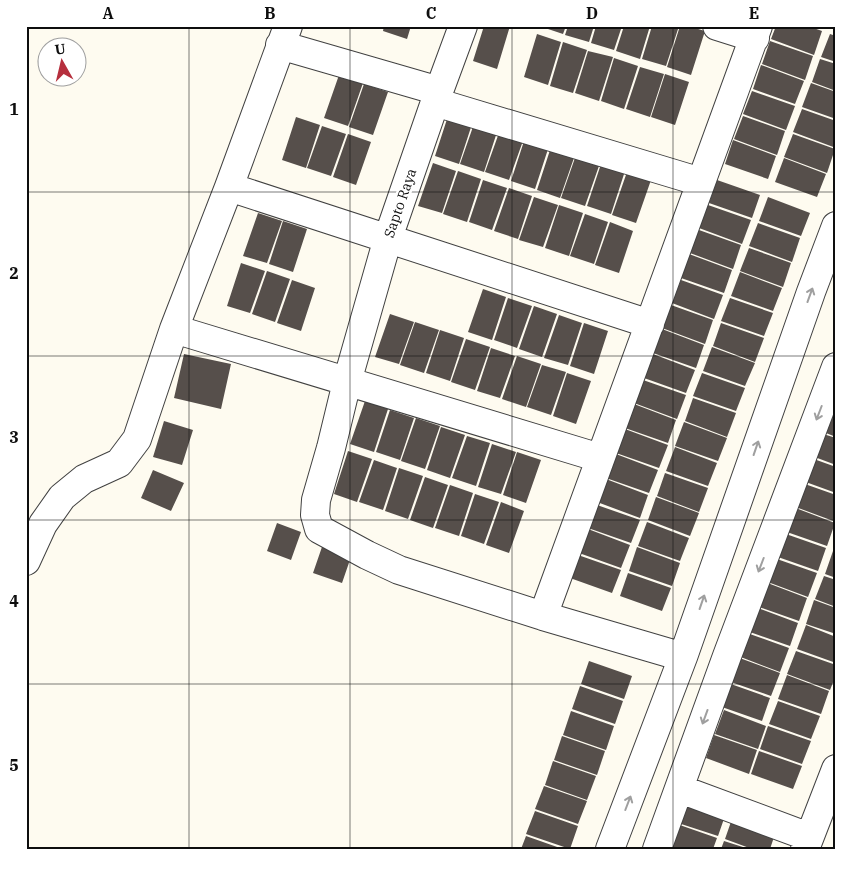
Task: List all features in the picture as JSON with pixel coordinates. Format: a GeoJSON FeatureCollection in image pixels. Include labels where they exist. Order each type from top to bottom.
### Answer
{"type":"FeatureCollection","features":[{"type":"Feature","properties":{"kind":"street","name":"Sapto Raya"},"geometry":{"type":"LineString","coordinates":[[463,26],[388,238],[347,382],[316,500],[315,515],[319,528],[367,555],[399,570],[543,616]]}},
{"type":"Feature","properties":{"kind":"street"},"geometry":{"type":"LineString","coordinates":[[717,26],[756,32],[543,616],[685,650],[727,656]]}},
{"type":"Feature","properties":{"kind":"street"},"geometry":{"type":"LineString","coordinates":[[26,561],[43,524],[62,497],[84,479],[119,463],[137,439],[174,329],[229,187],[284,36],[437,96],[701,182]]}},
{"type":"Feature","properties":{"kind":"street"},"geometry":{"type":"LineString","coordinates":[[229,187],[650,324]]}},
{"type":"Feature","properties":{"kind":"street"},"geometry":{"type":"LineString","coordinates":[[610,849],[685,650],[836,226]]}},
{"type":"Feature","properties":{"kind":"street"},"geometry":{"type":"LineString","coordinates":[[174,329],[600,458]]}},
{"type":"Feature","properties":{"kind":"street"},"geometry":{"type":"LineString","coordinates":[[657,849],[727,656],[836,367]]}},
{"type":"Feature","properties":{"kind":"street"},"geometry":{"type":"LineString","coordinates":[[680,788],[807,843],[836,769]]}},
{"type":"Feature","properties":{"kind":"building"},"geometry":{"type":"Polygon","coordinates":[[[384,26],[411,26],[407,39],[383,31],[384,26]]]}},
{"type":"Feature","properties":{"kind":"building"},"geometry":{"type":"Polygon","coordinates":[[[484,26],[510,26],[497,69],[473,61],[484,26]]]}},
{"type":"Feature","properties":{"kind":"building"},"geometry":{"type":"Polygon","coordinates":[[[539,26],[566,26],[563,34],[539,26]]]}},
{"type":"Feature","properties":{"kind":"building"},"geometry":{"type":"Polygon","coordinates":[[[568,26],[594,26],[589,42],[565,35],[568,26]]]}},
{"type":"Feature","properties":{"kind":"building"},"geometry":{"type":"Polygon","coordinates":[[[596,26],[622,26],[614,50],[591,43],[596,26]]]}},
{"type":"Feature","properties":{"kind":"building"},"geometry":{"type":"Polygon","coordinates":[[[624,26],[650,26],[640,59],[616,51],[624,26]]]}},
{"type":"Feature","properties":{"kind":"building"},"geometry":{"type":"Polygon","coordinates":[[[652,26],[679,26],[666,66],[642,59],[652,26]]]}},
{"type":"Feature","properties":{"kind":"building"},"geometry":{"type":"Polygon","coordinates":[[[680,26],[688,26],[705,31],[691,75],[667,67],[680,26]]]}},
{"type":"Feature","properties":{"kind":"building"},"geometry":{"type":"Polygon","coordinates":[[[776,26],[808,26],[822,31],[814,55],[771,39],[776,26]]]}},
{"type":"Feature","properties":{"kind":"building"},"geometry":{"type":"Polygon","coordinates":[[[537,34],[561,42],[548,85],[524,77],[537,34]]]}},
{"type":"Feature","properties":{"kind":"building"},"geometry":{"type":"Polygon","coordinates":[[[830,34],[836,36],[836,62],[821,57],[830,34]]]}},
{"type":"Feature","properties":{"kind":"building"},"geometry":{"type":"Polygon","coordinates":[[[770,41],[813,56],[805,80],[762,64],[770,41]]]}},
{"type":"Feature","properties":{"kind":"building"},"geometry":{"type":"Polygon","coordinates":[[[563,42],[587,50],[573,93],[550,86],[563,42]]]}},
{"type":"Feature","properties":{"kind":"building"},"geometry":{"type":"Polygon","coordinates":[[[588,51],[613,57],[599,101],[575,93],[588,51]]]}},
{"type":"Feature","properties":{"kind":"building"},"geometry":{"type":"Polygon","coordinates":[[[614,58],[638,66],[624,109],[601,101],[614,58]]]}},
{"type":"Feature","properties":{"kind":"building"},"geometry":{"type":"Polygon","coordinates":[[[820,59],[836,64],[836,91],[812,82],[820,59]]]}},
{"type":"Feature","properties":{"kind":"building"},"geometry":{"type":"Polygon","coordinates":[[[761,65],[804,81],[795,104],[753,89],[761,65]]]}},
{"type":"Feature","properties":{"kind":"building"},"geometry":{"type":"Polygon","coordinates":[[[640,67],[664,74],[650,117],[626,109],[640,67]]]}},
{"type":"Feature","properties":{"kind":"building"},"geometry":{"type":"Polygon","coordinates":[[[665,74],[689,82],[675,125],[651,117],[665,74]]]}},
{"type":"Feature","properties":{"kind":"building"},"geometry":{"type":"Polygon","coordinates":[[[339,75],[363,83],[348,126],[324,118],[339,75]]]}},
{"type":"Feature","properties":{"kind":"building"},"geometry":{"type":"Polygon","coordinates":[[[811,83],[836,92],[836,119],[802,107],[811,83]]]}},
{"type":"Feature","properties":{"kind":"building"},"geometry":{"type":"Polygon","coordinates":[[[364,84],[388,92],[373,135],[349,127],[364,84]]]}},
{"type":"Feature","properties":{"kind":"building"},"geometry":{"type":"Polygon","coordinates":[[[752,91],[795,106],[786,130],[743,114],[752,91]]]}},
{"type":"Feature","properties":{"kind":"building"},"geometry":{"type":"Polygon","coordinates":[[[802,109],[836,121],[836,148],[793,132],[802,109]]]}},
{"type":"Feature","properties":{"kind":"building"},"geometry":{"type":"Polygon","coordinates":[[[449,113],[473,121],[459,164],[435,156],[449,113]]]}},
{"type":"Feature","properties":{"kind":"building"},"geometry":{"type":"Polygon","coordinates":[[[743,116],[785,131],[777,155],[734,139],[743,116]]]}},
{"type":"Feature","properties":{"kind":"building"},"geometry":{"type":"Polygon","coordinates":[[[296,117],[320,125],[306,168],[282,160],[296,117]]]}},
{"type":"Feature","properties":{"kind":"building"},"geometry":{"type":"Polygon","coordinates":[[[475,121],[498,129],[484,172],[460,164],[475,121]]]}},
{"type":"Feature","properties":{"kind":"building"},"geometry":{"type":"Polygon","coordinates":[[[322,126],[346,134],[331,176],[307,168],[322,126]]]}},
{"type":"Feature","properties":{"kind":"building"},"geometry":{"type":"Polygon","coordinates":[[[500,130],[524,138],[509,180],[485,172],[500,130]]]}},
{"type":"Feature","properties":{"kind":"building"},"geometry":{"type":"Polygon","coordinates":[[[348,134],[371,142],[356,185],[333,177],[348,134]]]}},
{"type":"Feature","properties":{"kind":"building"},"geometry":{"type":"Polygon","coordinates":[[[793,134],[835,149],[827,173],[784,157],[793,134]]]}},
{"type":"Feature","properties":{"kind":"building"},"geometry":{"type":"Polygon","coordinates":[[[525,138],[549,146],[535,189],[511,181],[525,138]]]}},
{"type":"Feature","properties":{"kind":"building"},"geometry":{"type":"Polygon","coordinates":[[[733,140],[776,156],[768,179],[725,164],[733,140]]]}},
{"type":"Feature","properties":{"kind":"building"},"geometry":{"type":"Polygon","coordinates":[[[551,147],[575,155],[560,198],[537,190],[551,147]]]}},
{"type":"Feature","properties":{"kind":"building"},"geometry":{"type":"Polygon","coordinates":[[[576,155],[600,163],[585,206],[561,198],[576,155]]]}},
{"type":"Feature","properties":{"kind":"building"},"geometry":{"type":"Polygon","coordinates":[[[784,158],[826,174],[817,197],[775,182],[784,158]]]}},
{"type":"Feature","properties":{"kind":"building"},"geometry":{"type":"Polygon","coordinates":[[[433,163],[456,171],[442,213],[418,206],[433,163]]]}},
{"type":"Feature","properties":{"kind":"building"},"geometry":{"type":"Polygon","coordinates":[[[601,164],[625,171],[611,214],[587,206],[601,164]]]}},
{"type":"Feature","properties":{"kind":"building"},"geometry":{"type":"Polygon","coordinates":[[[458,171],[481,179],[467,222],[443,214],[458,171]]]}},
{"type":"Feature","properties":{"kind":"building"},"geometry":{"type":"Polygon","coordinates":[[[627,172],[651,180],[636,223],[612,215],[627,172]]]}},
{"type":"Feature","properties":{"kind":"building"},"geometry":{"type":"Polygon","coordinates":[[[483,180],[507,188],[492,230],[469,222],[483,180]]]}},
{"type":"Feature","properties":{"kind":"building"},"geometry":{"type":"Polygon","coordinates":[[[717,180],[760,195],[752,218],[709,203],[717,180]]]}},
{"type":"Feature","properties":{"kind":"building"},"geometry":{"type":"Polygon","coordinates":[[[509,188],[532,196],[518,239],[494,231],[509,188]]]}},
{"type":"Feature","properties":{"kind":"building"},"geometry":{"type":"Polygon","coordinates":[[[534,197],[558,205],[543,247],[519,240],[534,197]]]}},
{"type":"Feature","properties":{"kind":"building"},"geometry":{"type":"Polygon","coordinates":[[[768,197],[810,213],[801,236],[759,221],[768,197]]]}},
{"type":"Feature","properties":{"kind":"building"},"geometry":{"type":"Polygon","coordinates":[[[559,205],[583,213],[569,256],[545,248],[559,205]]]}},
{"type":"Feature","properties":{"kind":"building"},"geometry":{"type":"Polygon","coordinates":[[[708,205],[751,220],[742,244],[699,228],[708,205]]]}},
{"type":"Feature","properties":{"kind":"building"},"geometry":{"type":"Polygon","coordinates":[[[258,213],[282,221],[267,263],[243,256],[258,213]]]}},
{"type":"Feature","properties":{"kind":"building"},"geometry":{"type":"Polygon","coordinates":[[[585,214],[608,222],[594,264],[570,256],[585,214]]]}},
{"type":"Feature","properties":{"kind":"building"},"geometry":{"type":"Polygon","coordinates":[[[283,221],[307,229],[293,272],[269,264],[283,221]]]}},
{"type":"Feature","properties":{"kind":"building"},"geometry":{"type":"Polygon","coordinates":[[[610,222],[633,231],[619,273],[595,265],[610,222]]]}},
{"type":"Feature","properties":{"kind":"building"},"geometry":{"type":"Polygon","coordinates":[[[758,223],[800,238],[792,262],[749,246],[758,223]]]}},
{"type":"Feature","properties":{"kind":"building"},"geometry":{"type":"Polygon","coordinates":[[[699,230],[741,245],[733,269],[690,253],[699,230]]]}},
{"type":"Feature","properties":{"kind":"building"},"geometry":{"type":"Polygon","coordinates":[[[749,248],[791,263],[783,287],[740,271],[749,248]]]}},
{"type":"Feature","properties":{"kind":"building"},"geometry":{"type":"Polygon","coordinates":[[[689,254],[732,270],[724,293],[681,278],[689,254]]]}},
{"type":"Feature","properties":{"kind":"building"},"geometry":{"type":"Polygon","coordinates":[[[241,263],[265,271],[250,313],[227,306],[241,263]]]}},
{"type":"Feature","properties":{"kind":"building"},"geometry":{"type":"Polygon","coordinates":[[[267,271],[290,279],[275,322],[252,314],[267,271]]]}},
{"type":"Feature","properties":{"kind":"building"},"geometry":{"type":"Polygon","coordinates":[[[740,272],[782,288],[773,311],[731,296],[740,272]]]}},
{"type":"Feature","properties":{"kind":"building"},"geometry":{"type":"Polygon","coordinates":[[[292,280],[315,288],[301,331],[277,323],[292,280]]]}},
{"type":"Feature","properties":{"kind":"building"},"geometry":{"type":"Polygon","coordinates":[[[681,280],[723,295],[714,319],[672,303],[681,280]]]}},
{"type":"Feature","properties":{"kind":"building"},"geometry":{"type":"Polygon","coordinates":[[[483,289],[506,297],[492,340],[468,332],[483,289]]]}},
{"type":"Feature","properties":{"kind":"building"},"geometry":{"type":"Polygon","coordinates":[[[508,298],[532,306],[517,348],[494,340],[508,298]]]}},
{"type":"Feature","properties":{"kind":"building"},"geometry":{"type":"Polygon","coordinates":[[[730,298],[773,313],[764,336],[721,321],[730,298]]]}},
{"type":"Feature","properties":{"kind":"building"},"geometry":{"type":"Polygon","coordinates":[[[671,305],[713,320],[705,344],[662,328],[671,305]]]}},
{"type":"Feature","properties":{"kind":"building"},"geometry":{"type":"Polygon","coordinates":[[[534,306],[557,314],[542,357],[519,349],[534,306]]]}},
{"type":"Feature","properties":{"kind":"building"},"geometry":{"type":"Polygon","coordinates":[[[390,314],[414,322],[399,364],[375,357],[390,314]]]}},
{"type":"Feature","properties":{"kind":"building"},"geometry":{"type":"Polygon","coordinates":[[[559,315],[582,323],[568,365],[544,358],[559,315]]]}},
{"type":"Feature","properties":{"kind":"building"},"geometry":{"type":"Polygon","coordinates":[[[415,322],[439,330],[424,373],[400,365],[415,322]]]}},
{"type":"Feature","properties":{"kind":"building"},"geometry":{"type":"Polygon","coordinates":[[[584,323],[608,331],[594,374],[570,366],[584,323]]]}},
{"type":"Feature","properties":{"kind":"building"},"geometry":{"type":"Polygon","coordinates":[[[721,323],[764,338],[755,362],[713,346],[721,323]]]}},
{"type":"Feature","properties":{"kind":"building"},"geometry":{"type":"Polygon","coordinates":[[[662,329],[704,345],[696,368],[653,353],[662,329]]]}},
{"type":"Feature","properties":{"kind":"building"},"geometry":{"type":"Polygon","coordinates":[[[440,330],[464,338],[450,381],[426,373],[440,330]]]}},
{"type":"Feature","properties":{"kind":"building"},"geometry":{"type":"Polygon","coordinates":[[[466,339],[490,347],[475,390],[451,382],[466,339]]]}},
{"type":"Feature","properties":{"kind":"building"},"geometry":{"type":"Polygon","coordinates":[[[712,347],[755,363],[745,386],[703,371],[712,347]]]}},
{"type":"Feature","properties":{"kind":"building"},"geometry":{"type":"Polygon","coordinates":[[[491,348],[515,356],[500,398],[477,391],[491,348]]]}},
{"type":"Feature","properties":{"kind":"building"},"geometry":{"type":"Polygon","coordinates":[[[184,354],[231,364],[221,409],[174,398],[184,354]]]}},
{"type":"Feature","properties":{"kind":"building"},"geometry":{"type":"Polygon","coordinates":[[[653,354],[695,370],[686,393],[644,378],[653,354]]]}},
{"type":"Feature","properties":{"kind":"building"},"geometry":{"type":"Polygon","coordinates":[[[517,356],[541,364],[526,407],[502,399],[517,356]]]}},
{"type":"Feature","properties":{"kind":"building"},"geometry":{"type":"Polygon","coordinates":[[[542,365],[566,372],[551,415],[527,407],[542,365]]]}},
{"type":"Feature","properties":{"kind":"building"},"geometry":{"type":"Polygon","coordinates":[[[567,373],[591,381],[576,424],[553,416],[567,373]]]}},
{"type":"Feature","properties":{"kind":"building"},"geometry":{"type":"Polygon","coordinates":[[[702,373],[745,388],[736,411],[693,396],[702,373]]]}},
{"type":"Feature","properties":{"kind":"building"},"geometry":{"type":"Polygon","coordinates":[[[643,380],[686,395],[677,419],[634,403],[643,380]]]}},
{"type":"Feature","properties":{"kind":"building"},"geometry":{"type":"Polygon","coordinates":[[[693,398],[736,413],[727,437],[685,421],[693,398]]]}},
{"type":"Feature","properties":{"kind":"building"},"geometry":{"type":"Polygon","coordinates":[[[365,401],[388,409],[374,452],[350,444],[365,401]]]}},
{"type":"Feature","properties":{"kind":"building"},"geometry":{"type":"Polygon","coordinates":[[[634,404],[676,420],[668,443],[625,428],[634,404]]]}},
{"type":"Feature","properties":{"kind":"building"},"geometry":{"type":"Polygon","coordinates":[[[830,408],[836,410],[836,437],[821,431],[830,408]]]}},
{"type":"Feature","properties":{"kind":"building"},"geometry":{"type":"Polygon","coordinates":[[[390,410],[414,418],[400,460],[376,452],[390,410]]]}},
{"type":"Feature","properties":{"kind":"building"},"geometry":{"type":"Polygon","coordinates":[[[416,418],[440,426],[425,469],[401,461],[416,418]]]}},
{"type":"Feature","properties":{"kind":"building"},"geometry":{"type":"Polygon","coordinates":[[[164,421],[193,430],[182,465],[153,457],[164,421]]]}},
{"type":"Feature","properties":{"kind":"building"},"geometry":{"type":"Polygon","coordinates":[[[684,422],[727,438],[718,461],[675,446],[684,422]]]}},
{"type":"Feature","properties":{"kind":"building"},"geometry":{"type":"Polygon","coordinates":[[[441,427],[465,435],[450,478],[427,470],[441,427]]]}},
{"type":"Feature","properties":{"kind":"building"},"geometry":{"type":"Polygon","coordinates":[[[625,429],[668,445],[659,468],[616,453],[625,429]]]}},
{"type":"Feature","properties":{"kind":"building"},"geometry":{"type":"Polygon","coordinates":[[[820,433],[836,438],[836,465],[812,456],[820,433]]]}},
{"type":"Feature","properties":{"kind":"building"},"geometry":{"type":"Polygon","coordinates":[[[467,436],[490,443],[476,486],[452,478],[467,436]]]}},
{"type":"Feature","properties":{"kind":"building"},"geometry":{"type":"Polygon","coordinates":[[[492,444],[516,452],[501,494],[478,487],[492,444]]]}},
{"type":"Feature","properties":{"kind":"building"},"geometry":{"type":"Polygon","coordinates":[[[675,447],[717,463],[708,486],[666,471],[675,447]]]}},
{"type":"Feature","properties":{"kind":"building"},"geometry":{"type":"Polygon","coordinates":[[[348,451],[372,459],[357,502],[334,494],[348,451]]]}},
{"type":"Feature","properties":{"kind":"building"},"geometry":{"type":"Polygon","coordinates":[[[517,452],[541,460],[526,503],[503,495],[517,452]]]}},
{"type":"Feature","properties":{"kind":"building"},"geometry":{"type":"Polygon","coordinates":[[[616,454],[658,470],[649,493],[606,478],[616,454]]]}},
{"type":"Feature","properties":{"kind":"building"},"geometry":{"type":"Polygon","coordinates":[[[811,458],[836,467],[836,493],[803,481],[811,458]]]}},
{"type":"Feature","properties":{"kind":"building"},"geometry":{"type":"Polygon","coordinates":[[[374,460],[397,468],[383,510],[359,502],[374,460]]]}},
{"type":"Feature","properties":{"kind":"building"},"geometry":{"type":"Polygon","coordinates":[[[399,468],[423,476],[408,519],[385,511],[399,468]]]}},
{"type":"Feature","properties":{"kind":"building"},"geometry":{"type":"Polygon","coordinates":[[[153,470],[184,483],[171,511],[141,498],[153,470]]]}},
{"type":"Feature","properties":{"kind":"building"},"geometry":{"type":"Polygon","coordinates":[[[665,473],[708,488],[699,512],[657,496],[665,473]]]}},
{"type":"Feature","properties":{"kind":"building"},"geometry":{"type":"Polygon","coordinates":[[[425,477],[448,485],[433,528],[410,520],[425,477]]]}},
{"type":"Feature","properties":{"kind":"building"},"geometry":{"type":"Polygon","coordinates":[[[606,479],[648,495],[640,518],[597,502],[606,479]]]}},
{"type":"Feature","properties":{"kind":"building"},"geometry":{"type":"Polygon","coordinates":[[[802,483],[836,495],[836,522],[793,506],[802,483]]]}},
{"type":"Feature","properties":{"kind":"building"},"geometry":{"type":"Polygon","coordinates":[[[450,485],[473,493],[459,536],[435,528],[450,485]]]}},
{"type":"Feature","properties":{"kind":"building"},"geometry":{"type":"Polygon","coordinates":[[[475,494],[499,502],[484,544],[461,536],[475,494]]]}},
{"type":"Feature","properties":{"kind":"building"},"geometry":{"type":"Polygon","coordinates":[[[656,497],[699,513],[690,536],[648,520],[656,497]]]}},
{"type":"Feature","properties":{"kind":"building"},"geometry":{"type":"Polygon","coordinates":[[[501,502],[524,511],[509,553],[486,545],[501,502]]]}},
{"type":"Feature","properties":{"kind":"building"},"geometry":{"type":"Polygon","coordinates":[[[597,505],[640,520],[631,543],[588,528],[597,505]]]}},
{"type":"Feature","properties":{"kind":"building"},"geometry":{"type":"Polygon","coordinates":[[[793,507],[835,523],[827,546],[784,531],[793,507]]]}},
{"type":"Feature","properties":{"kind":"building"},"geometry":{"type":"Polygon","coordinates":[[[647,522],[689,538],[680,561],[638,546],[647,522]]]}},
{"type":"Feature","properties":{"kind":"building"},"geometry":{"type":"Polygon","coordinates":[[[277,523],[301,532],[291,560],[267,551],[277,523]]]}},
{"type":"Feature","properties":{"kind":"building"},"geometry":{"type":"Polygon","coordinates":[[[588,529],[630,545],[621,568],[579,553],[588,529]]]}},
{"type":"Feature","properties":{"kind":"building"},"geometry":{"type":"Polygon","coordinates":[[[783,533],[826,548],[818,571],[775,556],[783,533]]]}},
{"type":"Feature","properties":{"kind":"building"},"geometry":{"type":"Polygon","coordinates":[[[323,544],[352,554],[342,583],[313,573],[323,544]]]}},
{"type":"Feature","properties":{"kind":"building"},"geometry":{"type":"Polygon","coordinates":[[[637,547],[680,563],[672,586],[629,571],[637,547]]]}},
{"type":"Feature","properties":{"kind":"building"},"geometry":{"type":"Polygon","coordinates":[[[833,551],[836,552],[836,578],[825,574],[833,551]]]}},
{"type":"Feature","properties":{"kind":"building"},"geometry":{"type":"Polygon","coordinates":[[[578,555],[621,570],[612,593],[570,578],[578,555]]]}},
{"type":"Feature","properties":{"kind":"building"},"geometry":{"type":"Polygon","coordinates":[[[774,558],[817,573],[808,597],[765,581],[774,558]]]}},
{"type":"Feature","properties":{"kind":"building"},"geometry":{"type":"Polygon","coordinates":[[[628,573],[671,588],[662,611],[620,596],[628,573]]]}},
{"type":"Feature","properties":{"kind":"building"},"geometry":{"type":"Polygon","coordinates":[[[824,576],[836,580],[836,607],[815,599],[824,576]]]}},
{"type":"Feature","properties":{"kind":"building"},"geometry":{"type":"Polygon","coordinates":[[[765,582],[807,598],[799,621],[756,606],[765,582]]]}},
{"type":"Feature","properties":{"kind":"building"},"geometry":{"type":"Polygon","coordinates":[[[814,600],[836,608],[836,634],[806,624],[814,600]]]}},
{"type":"Feature","properties":{"kind":"building"},"geometry":{"type":"Polygon","coordinates":[[[755,607],[798,623],[790,646],[747,631],[755,607]]]}},
{"type":"Feature","properties":{"kind":"building"},"geometry":{"type":"Polygon","coordinates":[[[806,625],[836,637],[836,663],[797,649],[806,625]]]}},
{"type":"Feature","properties":{"kind":"building"},"geometry":{"type":"Polygon","coordinates":[[[747,633],[789,648],[780,672],[738,656],[747,633]]]}},
{"type":"Feature","properties":{"kind":"building"},"geometry":{"type":"Polygon","coordinates":[[[796,651],[836,665],[836,675],[830,690],[787,674],[796,651]]]}},
{"type":"Feature","properties":{"kind":"building"},"geometry":{"type":"Polygon","coordinates":[[[737,657],[780,673],[771,696],[728,681],[737,657]]]}},
{"type":"Feature","properties":{"kind":"building"},"geometry":{"type":"Polygon","coordinates":[[[589,661],[632,676],[624,699],[581,684],[589,661]]]}},
{"type":"Feature","properties":{"kind":"building"},"geometry":{"type":"Polygon","coordinates":[[[787,675],[829,691],[821,714],[778,699],[787,675]]]}},
{"type":"Feature","properties":{"kind":"building"},"geometry":{"type":"Polygon","coordinates":[[[728,683],[770,698],[762,721],[719,706],[728,683]]]}},
{"type":"Feature","properties":{"kind":"building"},"geometry":{"type":"Polygon","coordinates":[[[580,686],[623,701],[615,724],[572,709],[580,686]]]}},
{"type":"Feature","properties":{"kind":"building"},"geometry":{"type":"Polygon","coordinates":[[[778,701],[820,716],[811,739],[769,724],[778,701]]]}},
{"type":"Feature","properties":{"kind":"building"},"geometry":{"type":"Polygon","coordinates":[[[724,710],[766,726],[758,749],[715,734],[724,710]]]}},
{"type":"Feature","properties":{"kind":"building"},"geometry":{"type":"Polygon","coordinates":[[[571,711],[614,726],[606,750],[563,735],[571,711]]]}},
{"type":"Feature","properties":{"kind":"building"},"geometry":{"type":"Polygon","coordinates":[[[768,726],[811,741],[802,764],[760,749],[768,726]]]}},
{"type":"Feature","properties":{"kind":"building"},"geometry":{"type":"Polygon","coordinates":[[[714,735],[757,750],[749,774],[706,758],[714,735]]]}},
{"type":"Feature","properties":{"kind":"building"},"geometry":{"type":"Polygon","coordinates":[[[562,736],[605,751],[597,775],[554,760],[562,736]]]}},
{"type":"Feature","properties":{"kind":"building"},"geometry":{"type":"Polygon","coordinates":[[[759,751],[802,766],[793,789],[751,774],[759,751]]]}},
{"type":"Feature","properties":{"kind":"building"},"geometry":{"type":"Polygon","coordinates":[[[553,761],[596,776],[587,800],[545,785],[553,761]]]}},
{"type":"Feature","properties":{"kind":"building"},"geometry":{"type":"Polygon","coordinates":[[[544,786],[587,801],[578,824],[535,809],[544,786]]]}},
{"type":"Feature","properties":{"kind":"building"},"geometry":{"type":"Polygon","coordinates":[[[684,798],[726,813],[718,836],[675,822],[684,798]]]}},
{"type":"Feature","properties":{"kind":"building"},"geometry":{"type":"Polygon","coordinates":[[[535,811],[578,826],[570,849],[526,834],[535,811]]]}},
{"type":"Feature","properties":{"kind":"building"},"geometry":{"type":"Polygon","coordinates":[[[733,816],[776,831],[770,849],[752,849],[725,839],[733,816]]]}},
{"type":"Feature","properties":{"kind":"building"},"geometry":{"type":"Polygon","coordinates":[[[674,823],[717,838],[713,849],[672,849],[666,847],[674,823]]]}},
{"type":"Feature","properties":{"kind":"building"},"geometry":{"type":"Polygon","coordinates":[[[526,836],[560,848],[560,849],[521,849],[526,836]]]}},
{"type":"Feature","properties":{"kind":"building"},"geometry":{"type":"Polygon","coordinates":[[[724,841],[746,848],[746,849],[721,849],[724,841]]]}}]}
